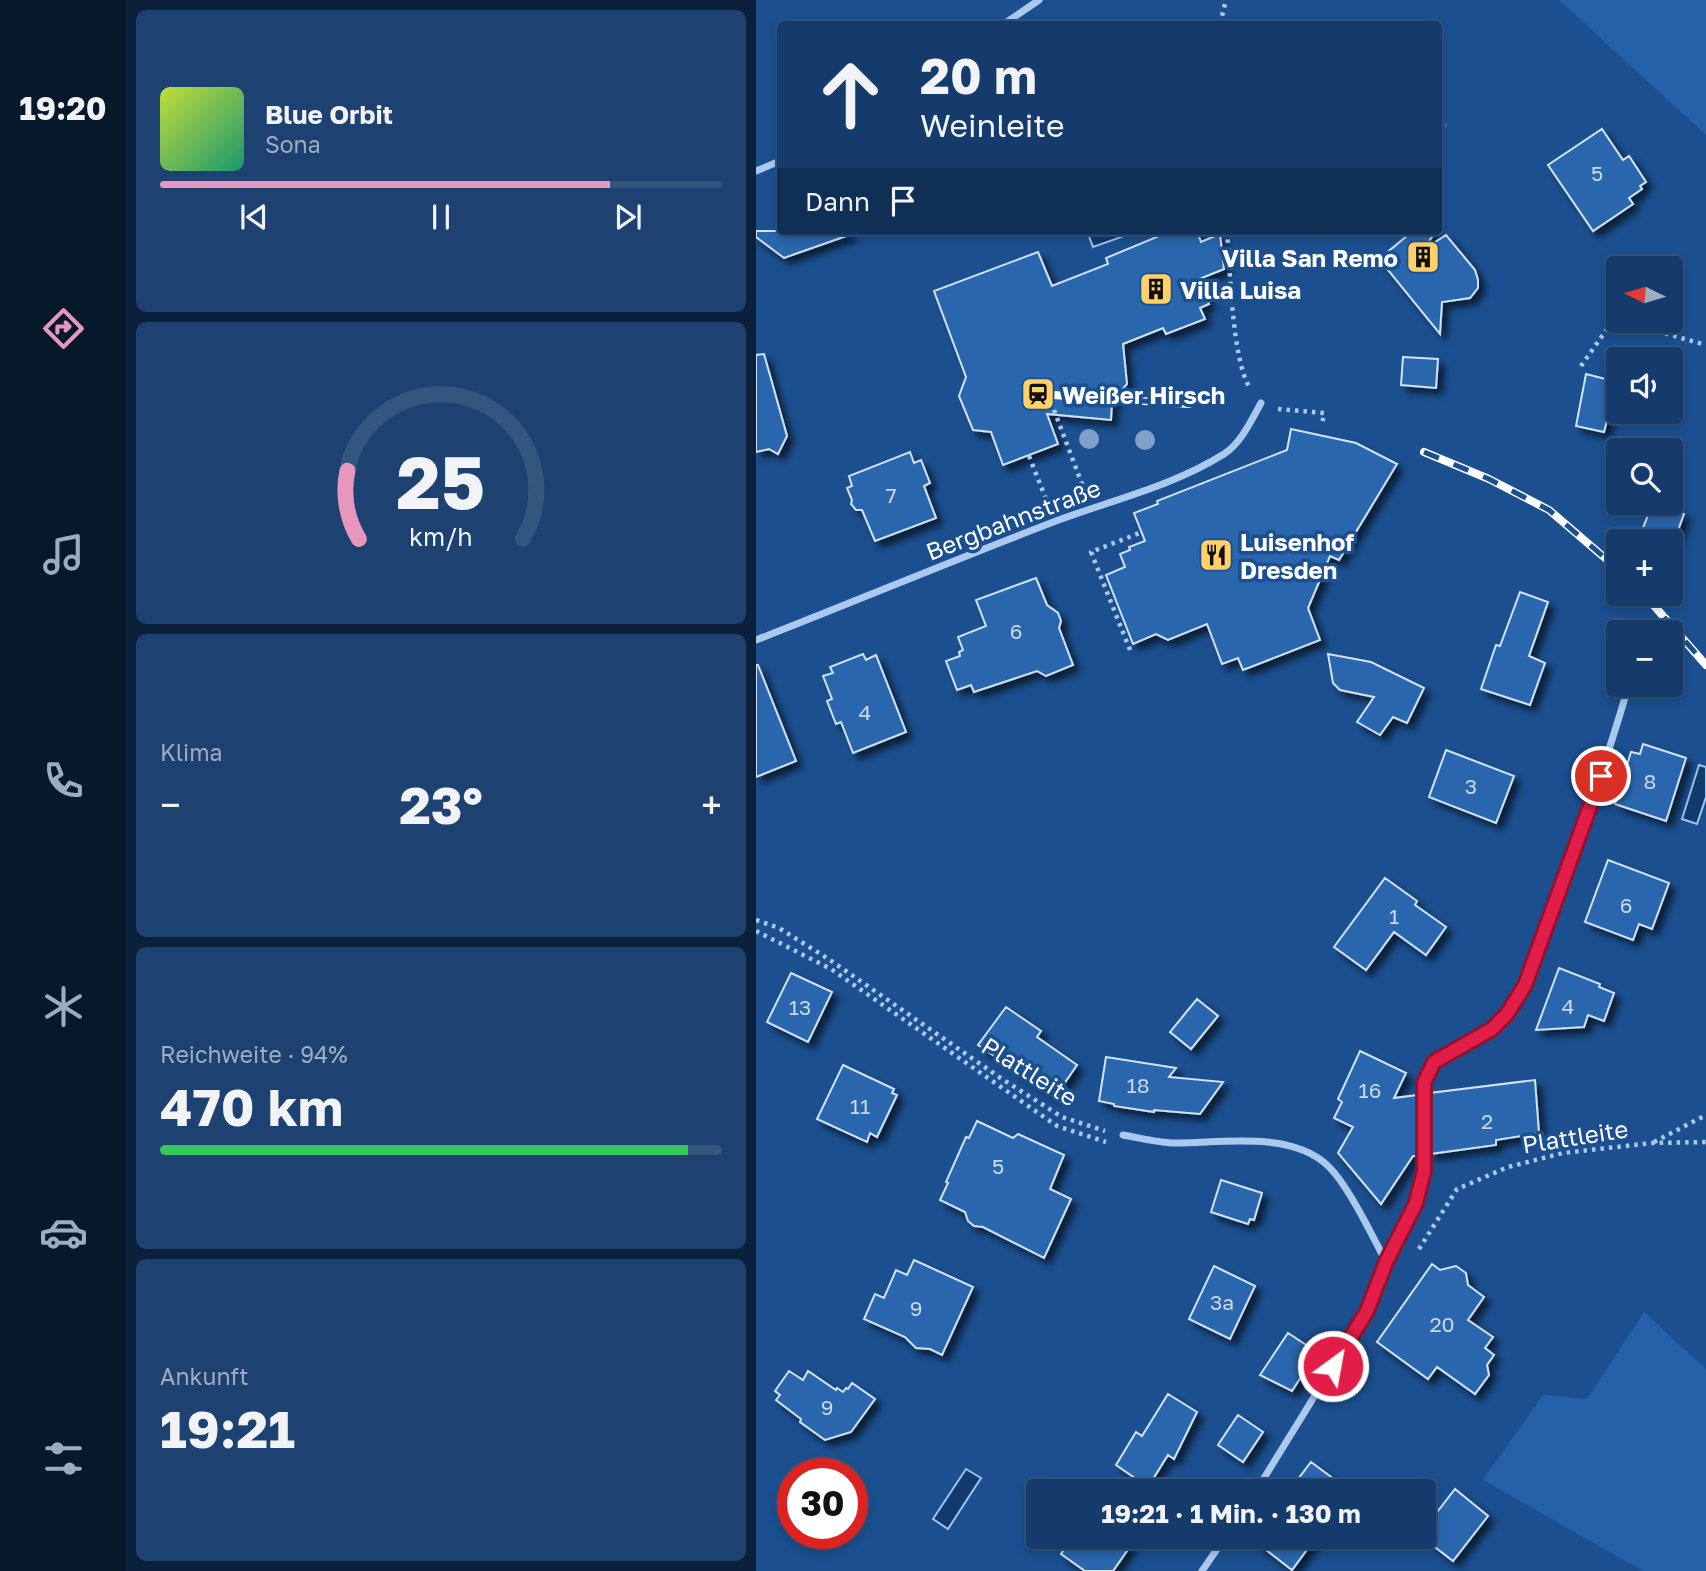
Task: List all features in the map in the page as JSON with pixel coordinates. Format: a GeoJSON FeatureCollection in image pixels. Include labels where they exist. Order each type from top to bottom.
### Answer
{"type":"FeatureCollection","features":[{"type":"Feature","properties":{"kind":"street"},"geometry":{"type":"LineString","coordinates":[[1008,21],[1039,0]]}},
{"type":"Feature","properties":{"kind":"street"},"geometry":{"type":"LineString","coordinates":[[756,171],[777,162]]}},
{"type":"Feature","properties":{"kind":"street","name":"Bergbahnstraße"},"geometry":{"type":"LineString","coordinates":[[756,640],[1197,469],[1227,453],[1243,435],[1261,403]]}},
{"type":"Feature","properties":{"kind":"street"},"geometry":{"type":"LineString","coordinates":[[1263,1479],[1367,1311],[1386,1262],[1416,1203],[1424,1171],[1424,1083],[1428,1071],[1434,1062],[1492,1029],[1507,1014],[1525,985],[1577,847],[1625,697]]}},
{"type":"Feature","properties":{"kind":"street"},"geometry":{"type":"LineString","coordinates":[[1123,1135],[1173,1143],[1241,1142],[1287,1145],[1310,1151],[1329,1167],[1344,1187],[1386,1262]]}},
{"type":"Feature","properties":{"kind":"street"},"geometry":{"type":"LineString","coordinates":[[1202,1571],[1217,1549]]}},
{"type":"Feature","properties":{"kind":"path"},"geometry":{"type":"LineString","coordinates":[[1221,21],[1226,0]]}},
{"type":"Feature","properties":{"kind":"path"},"geometry":{"type":"LineString","coordinates":[[1442,123],[1446,125]]}},
{"type":"Feature","properties":{"kind":"path"},"geometry":{"type":"LineString","coordinates":[[1227,235],[1236,335],[1244,378],[1261,403],[1282,410],[1324,413],[1322,425]]}},
{"type":"Feature","properties":{"kind":"path"},"geometry":{"type":"LineString","coordinates":[[1581,366],[1614,319],[1706,345]]}},
{"type":"Feature","properties":{"kind":"path"},"geometry":{"type":"LineString","coordinates":[[1054,411],[1091,508]]}},
{"type":"Feature","properties":{"kind":"path"},"geometry":{"type":"LineString","coordinates":[[1029,456],[1043,490]]}},
{"type":"Feature","properties":{"kind":"path"},"geometry":{"type":"LineString","coordinates":[[1130,650],[1091,552],[1142,532]]}},
{"type":"Feature","properties":{"kind":"path","name":"Plattleite"},"geometry":{"type":"LineString","coordinates":[[756,920],[779,928],[830,960],[1002,1079],[1062,1117],[1123,1135]]}},
{"type":"Feature","properties":{"kind":"path"},"geometry":{"type":"LineString","coordinates":[[756,932],[831,969],[1057,1126],[1105,1142],[1123,1135]]}},
{"type":"Feature","properties":{"kind":"path"},"geometry":{"type":"LineString","coordinates":[[1652,1143],[1706,1115]]}},
{"type":"Feature","properties":{"kind":"path","name":"Plattleite"},"geometry":{"type":"LineString","coordinates":[[1417,1251],[1457,1189],[1508,1167],[1563,1153],[1652,1143],[1706,1142]]}},
{"type":"Feature","properties":{"kind":"shaded area"},"geometry":{"type":"Polygon","coordinates":[[[1559,0],[1706,0],[1706,135],[1559,0]]]}},
{"type":"Feature","properties":{"kind":"shaded area"},"geometry":{"type":"Polygon","coordinates":[[[1088,235],[1127,235],[1093,247],[1088,235]]]}},
{"type":"Feature","properties":{"kind":"shaded area"},"geometry":{"type":"Polygon","coordinates":[[[1699,765],[1706,767],[1706,797],[1697,824],[1682,819],[1699,765]]]}},
{"type":"Feature","properties":{"kind":"shaded area"},"geometry":{"type":"Polygon","coordinates":[[[1644,1312],[1706,1369],[1706,1571],[1643,1571],[1483,1480],[1543,1395],[1587,1399],[1644,1312]]]}},
{"type":"Feature","properties":{"kind":"shaded area"},"geometry":{"type":"Polygon","coordinates":[[[966,1469],[981,1478],[948,1529],[933,1519],[966,1469]]]}},
{"type":"Feature","properties":{"kind":"building"},"geometry":{"type":"Polygon","coordinates":[[[1602,129],[1623,160],[1629,156],[1646,182],[1640,186],[1642,189],[1629,198],[1633,204],[1593,231],[1548,165],[1602,129]]]}},
{"type":"Feature","properties":{"kind":"building"},"geometry":{"type":"Polygon","coordinates":[[[756,231],[777,231],[777,235],[849,235],[784,258],[756,237],[756,231]]]}},
{"type":"Feature","properties":{"kind":"building"},"geometry":{"type":"Polygon","coordinates":[[[1161,235],[1198,235],[1201,242],[1220,235],[1224,269],[1199,279],[1209,304],[1200,308],[1205,319],[1166,334],[1163,328],[1123,344],[1127,384],[1112,402],[1111,420],[1047,414],[1058,444],[1003,465],[991,432],[973,430],[959,396],[966,377],[934,291],[1038,252],[1052,286],[1108,264],[1106,258],[1161,235]]]}},
{"type":"Feature","properties":{"kind":"building","name":"Villa San Remo"},"geometry":{"type":"Polygon","coordinates":[[[1408,235],[1433,235],[1423,250],[1446,235],[1475,270],[1478,288],[1470,298],[1442,302],[1440,334],[1379,259],[1408,235]]]}},
{"type":"Feature","properties":{"kind":"building"},"geometry":{"type":"Polygon","coordinates":[[[764,354],[787,436],[778,454],[769,449],[756,452],[756,355],[764,354]]]}},
{"type":"Feature","properties":{"kind":"building"},"geometry":{"type":"Polygon","coordinates":[[[1403,357],[1438,359],[1436,388],[1401,385],[1403,357]]]}},
{"type":"Feature","properties":{"kind":"building"},"geometry":{"type":"Polygon","coordinates":[[[1586,374],[1606,379],[1604,432],[1576,426],[1586,374]]]}},
{"type":"Feature","properties":{"kind":"building"},"geometry":{"type":"Polygon","coordinates":[[[1291,429],[1356,443],[1397,464],[1339,560],[1330,556],[1308,608],[1320,640],[1243,670],[1238,658],[1222,664],[1207,624],[1168,640],[1156,634],[1133,644],[1106,575],[1125,567],[1120,554],[1145,541],[1134,513],[1158,504],[1157,501],[1287,450],[1291,429]]]}},
{"type":"Feature","properties":{"kind":"building"},"geometry":{"type":"Polygon","coordinates":[[[910,452],[914,463],[921,460],[930,483],[924,486],[936,518],[875,541],[862,510],[856,510],[851,504],[847,488],[852,486],[849,476],[910,452]]]}},
{"type":"Feature","properties":{"kind":"building"},"geometry":{"type":"Polygon","coordinates":[[[1684,514],[1678,529],[1643,529],[1648,515],[1684,514]]]}},
{"type":"Feature","properties":{"kind":"building"},"geometry":{"type":"Polygon","coordinates":[[[1036,578],[1047,605],[1058,613],[1061,621],[1059,628],[1073,665],[1046,676],[1037,671],[974,692],[971,685],[957,690],[946,661],[960,656],[959,652],[963,650],[958,637],[986,626],[976,600],[1036,578]]]}},
{"type":"Feature","properties":{"kind":"building"},"geometry":{"type":"Polygon","coordinates":[[[1520,592],[1548,602],[1529,656],[1545,663],[1530,705],[1481,689],[1496,645],[1500,646],[1520,592]]]}},
{"type":"Feature","properties":{"kind":"building"},"geometry":{"type":"Polygon","coordinates":[[[863,654],[866,660],[876,655],[906,732],[853,753],[841,722],[836,724],[827,701],[832,699],[823,676],[833,673],[830,667],[863,654]]]}},
{"type":"Feature","properties":{"kind":"building"},"geometry":{"type":"Polygon","coordinates":[[[1328,654],[1371,662],[1424,688],[1407,723],[1393,717],[1380,735],[1357,722],[1374,697],[1340,690],[1333,683],[1328,654]]]}},
{"type":"Feature","properties":{"kind":"building"},"geometry":{"type":"Polygon","coordinates":[[[756,665],[796,761],[756,777],[756,665]]]}},
{"type":"Feature","properties":{"kind":"building"},"geometry":{"type":"Polygon","coordinates":[[[1643,744],[1686,758],[1666,821],[1615,804],[1631,752],[1640,754],[1643,744]]]}},
{"type":"Feature","properties":{"kind":"building"},"geometry":{"type":"Polygon","coordinates":[[[1446,750],[1514,776],[1496,823],[1429,797],[1446,750]]]}},
{"type":"Feature","properties":{"kind":"building"},"geometry":{"type":"Polygon","coordinates":[[[1608,860],[1669,883],[1652,929],[1639,924],[1633,940],[1585,922],[1608,860]]]}},
{"type":"Feature","properties":{"kind":"building"},"geometry":{"type":"Polygon","coordinates":[[[1385,878],[1417,901],[1415,905],[1446,927],[1426,955],[1394,932],[1366,970],[1334,947],[1385,878]]]}},
{"type":"Feature","properties":{"kind":"building"},"geometry":{"type":"Polygon","coordinates":[[[1559,968],[1600,984],[1599,987],[1614,993],[1604,1021],[1588,1015],[1584,1027],[1536,1030],[1559,968]]]}},
{"type":"Feature","properties":{"kind":"building"},"geometry":{"type":"Polygon","coordinates":[[[791,973],[832,992],[808,1042],[767,1022],[791,973]]]}},
{"type":"Feature","properties":{"kind":"building"},"geometry":{"type":"Polygon","coordinates":[[[1197,999],[1218,1016],[1191,1049],[1170,1032],[1197,999]]]}},
{"type":"Feature","properties":{"kind":"building"},"geometry":{"type":"Polygon","coordinates":[[[1006,1007],[1041,1031],[1037,1037],[1077,1065],[1055,1097],[978,1045],[1006,1007]]]}},
{"type":"Feature","properties":{"kind":"building"},"geometry":{"type":"Polygon","coordinates":[[[1360,1051],[1406,1073],[1394,1098],[1418,1095],[1418,1156],[1413,1156],[1381,1204],[1338,1153],[1353,1127],[1334,1118],[1342,1102],[1338,1099],[1360,1051]]]}},
{"type":"Feature","properties":{"kind":"building"},"geometry":{"type":"Polygon","coordinates":[[[1106,1057],[1176,1068],[1169,1077],[1223,1082],[1200,1114],[1154,1112],[1114,1106],[1099,1101],[1106,1057]]]}},
{"type":"Feature","properties":{"kind":"building"},"geometry":{"type":"Polygon","coordinates":[[[843,1065],[894,1089],[892,1093],[897,1095],[877,1137],[870,1133],[867,1142],[817,1119],[843,1065]]]}},
{"type":"Feature","properties":{"kind":"building"},"geometry":{"type":"Polygon","coordinates":[[[1535,1080],[1539,1133],[1496,1140],[1496,1145],[1430,1154],[1430,1093],[1535,1080]]]}},
{"type":"Feature","properties":{"kind":"building"},"geometry":{"type":"Polygon","coordinates":[[[977,1121],[1013,1138],[1018,1134],[1064,1155],[1050,1189],[1071,1199],[1044,1258],[983,1227],[974,1226],[968,1221],[965,1212],[940,1200],[966,1137],[969,1138],[977,1121]]]}},
{"type":"Feature","properties":{"kind":"building"},"geometry":{"type":"Polygon","coordinates":[[[1221,1180],[1262,1193],[1254,1220],[1250,1219],[1248,1224],[1211,1212],[1221,1180]]]}},
{"type":"Feature","properties":{"kind":"building"},"geometry":{"type":"Polygon","coordinates":[[[914,1260],[973,1287],[942,1355],[930,1349],[916,1348],[905,1337],[864,1319],[875,1294],[884,1298],[896,1270],[907,1275],[914,1260]]]}},
{"type":"Feature","properties":{"kind":"building"},"geometry":{"type":"Polygon","coordinates":[[[1432,1264],[1440,1270],[1456,1266],[1466,1273],[1468,1285],[1484,1297],[1468,1320],[1493,1337],[1485,1348],[1494,1355],[1487,1365],[1489,1375],[1475,1394],[1437,1367],[1428,1379],[1377,1342],[1432,1264]]]}},
{"type":"Feature","properties":{"kind":"building"},"geometry":{"type":"Polygon","coordinates":[[[1214,1266],[1255,1286],[1230,1339],[1189,1319],[1214,1266]]]}},
{"type":"Feature","properties":{"kind":"building"},"geometry":{"type":"Polygon","coordinates":[[[1288,1333],[1317,1352],[1292,1391],[1260,1375],[1288,1333]]]}},
{"type":"Feature","properties":{"kind":"building"},"geometry":{"type":"Polygon","coordinates":[[[789,1371],[803,1380],[808,1371],[843,1392],[852,1383],[875,1399],[851,1432],[825,1440],[776,1400],[780,1395],[775,1391],[789,1371]]]}},
{"type":"Feature","properties":{"kind":"building"},"geometry":{"type":"Polygon","coordinates":[[[1168,1394],[1197,1412],[1174,1459],[1168,1455],[1153,1479],[1136,1479],[1116,1465],[1136,1432],[1142,1436],[1168,1394]]]}},
{"type":"Feature","properties":{"kind":"building"},"geometry":{"type":"Polygon","coordinates":[[[1238,1415],[1263,1432],[1243,1462],[1218,1445],[1238,1415]]]}},
{"type":"Feature","properties":{"kind":"building"},"geometry":{"type":"Polygon","coordinates":[[[1311,1462],[1334,1479],[1298,1479],[1311,1462]]]}},
{"type":"Feature","properties":{"kind":"building"},"geometry":{"type":"Polygon","coordinates":[[[1455,1489],[1488,1516],[1453,1561],[1436,1548],[1436,1514],[1455,1489]]]}},
{"type":"Feature","properties":{"kind":"building"},"geometry":{"type":"Polygon","coordinates":[[[1064,1549],[1128,1549],[1113,1571],[1085,1571],[1061,1554],[1064,1549]]]}},
{"type":"Feature","properties":{"kind":"building"},"geometry":{"type":"Polygon","coordinates":[[[1265,1549],[1307,1549],[1292,1570],[1265,1549]]]}},
{"type":"Feature","properties":{"kind":"railway"},"geometry":{"type":"LineString","coordinates":[[1038,394],[1189,404]]}},
{"type":"Feature","properties":{"kind":"railway"},"geometry":{"type":"LineString","coordinates":[[1424,452],[1489,479],[1549,510],[1606,559]]}},
{"type":"Feature","properties":{"kind":"railway"},"geometry":{"type":"LineString","coordinates":[[1654,606],[1706,665]]}},
{"type":"Feature","properties":{"kind":"place","name":"Villa San Remo"},"geometry":{"type":"Point","coordinates":[1423,257]}},
{"type":"Feature","properties":{"kind":"place","name":"Villa Luisa"},"geometry":{"type":"Point","coordinates":[1156,289]}},
{"type":"Feature","properties":{"kind":"place","name":"Weißer Hirsch"},"geometry":{"type":"Point","coordinates":[1038,394]}},
{"type":"Feature","properties":{"kind":"place","name":"Luisenhof Dresden"},"geometry":{"type":"Point","coordinates":[1216,555]}},
{"type":"Feature","properties":{"kind":"route"},"geometry":{"type":"LineString","coordinates":[[1333,1366],[1367,1311],[1386,1262],[1416,1203],[1424,1171],[1424,1083],[1428,1071],[1434,1062],[1492,1029],[1507,1014],[1525,985],[1601,776]]}}]}
